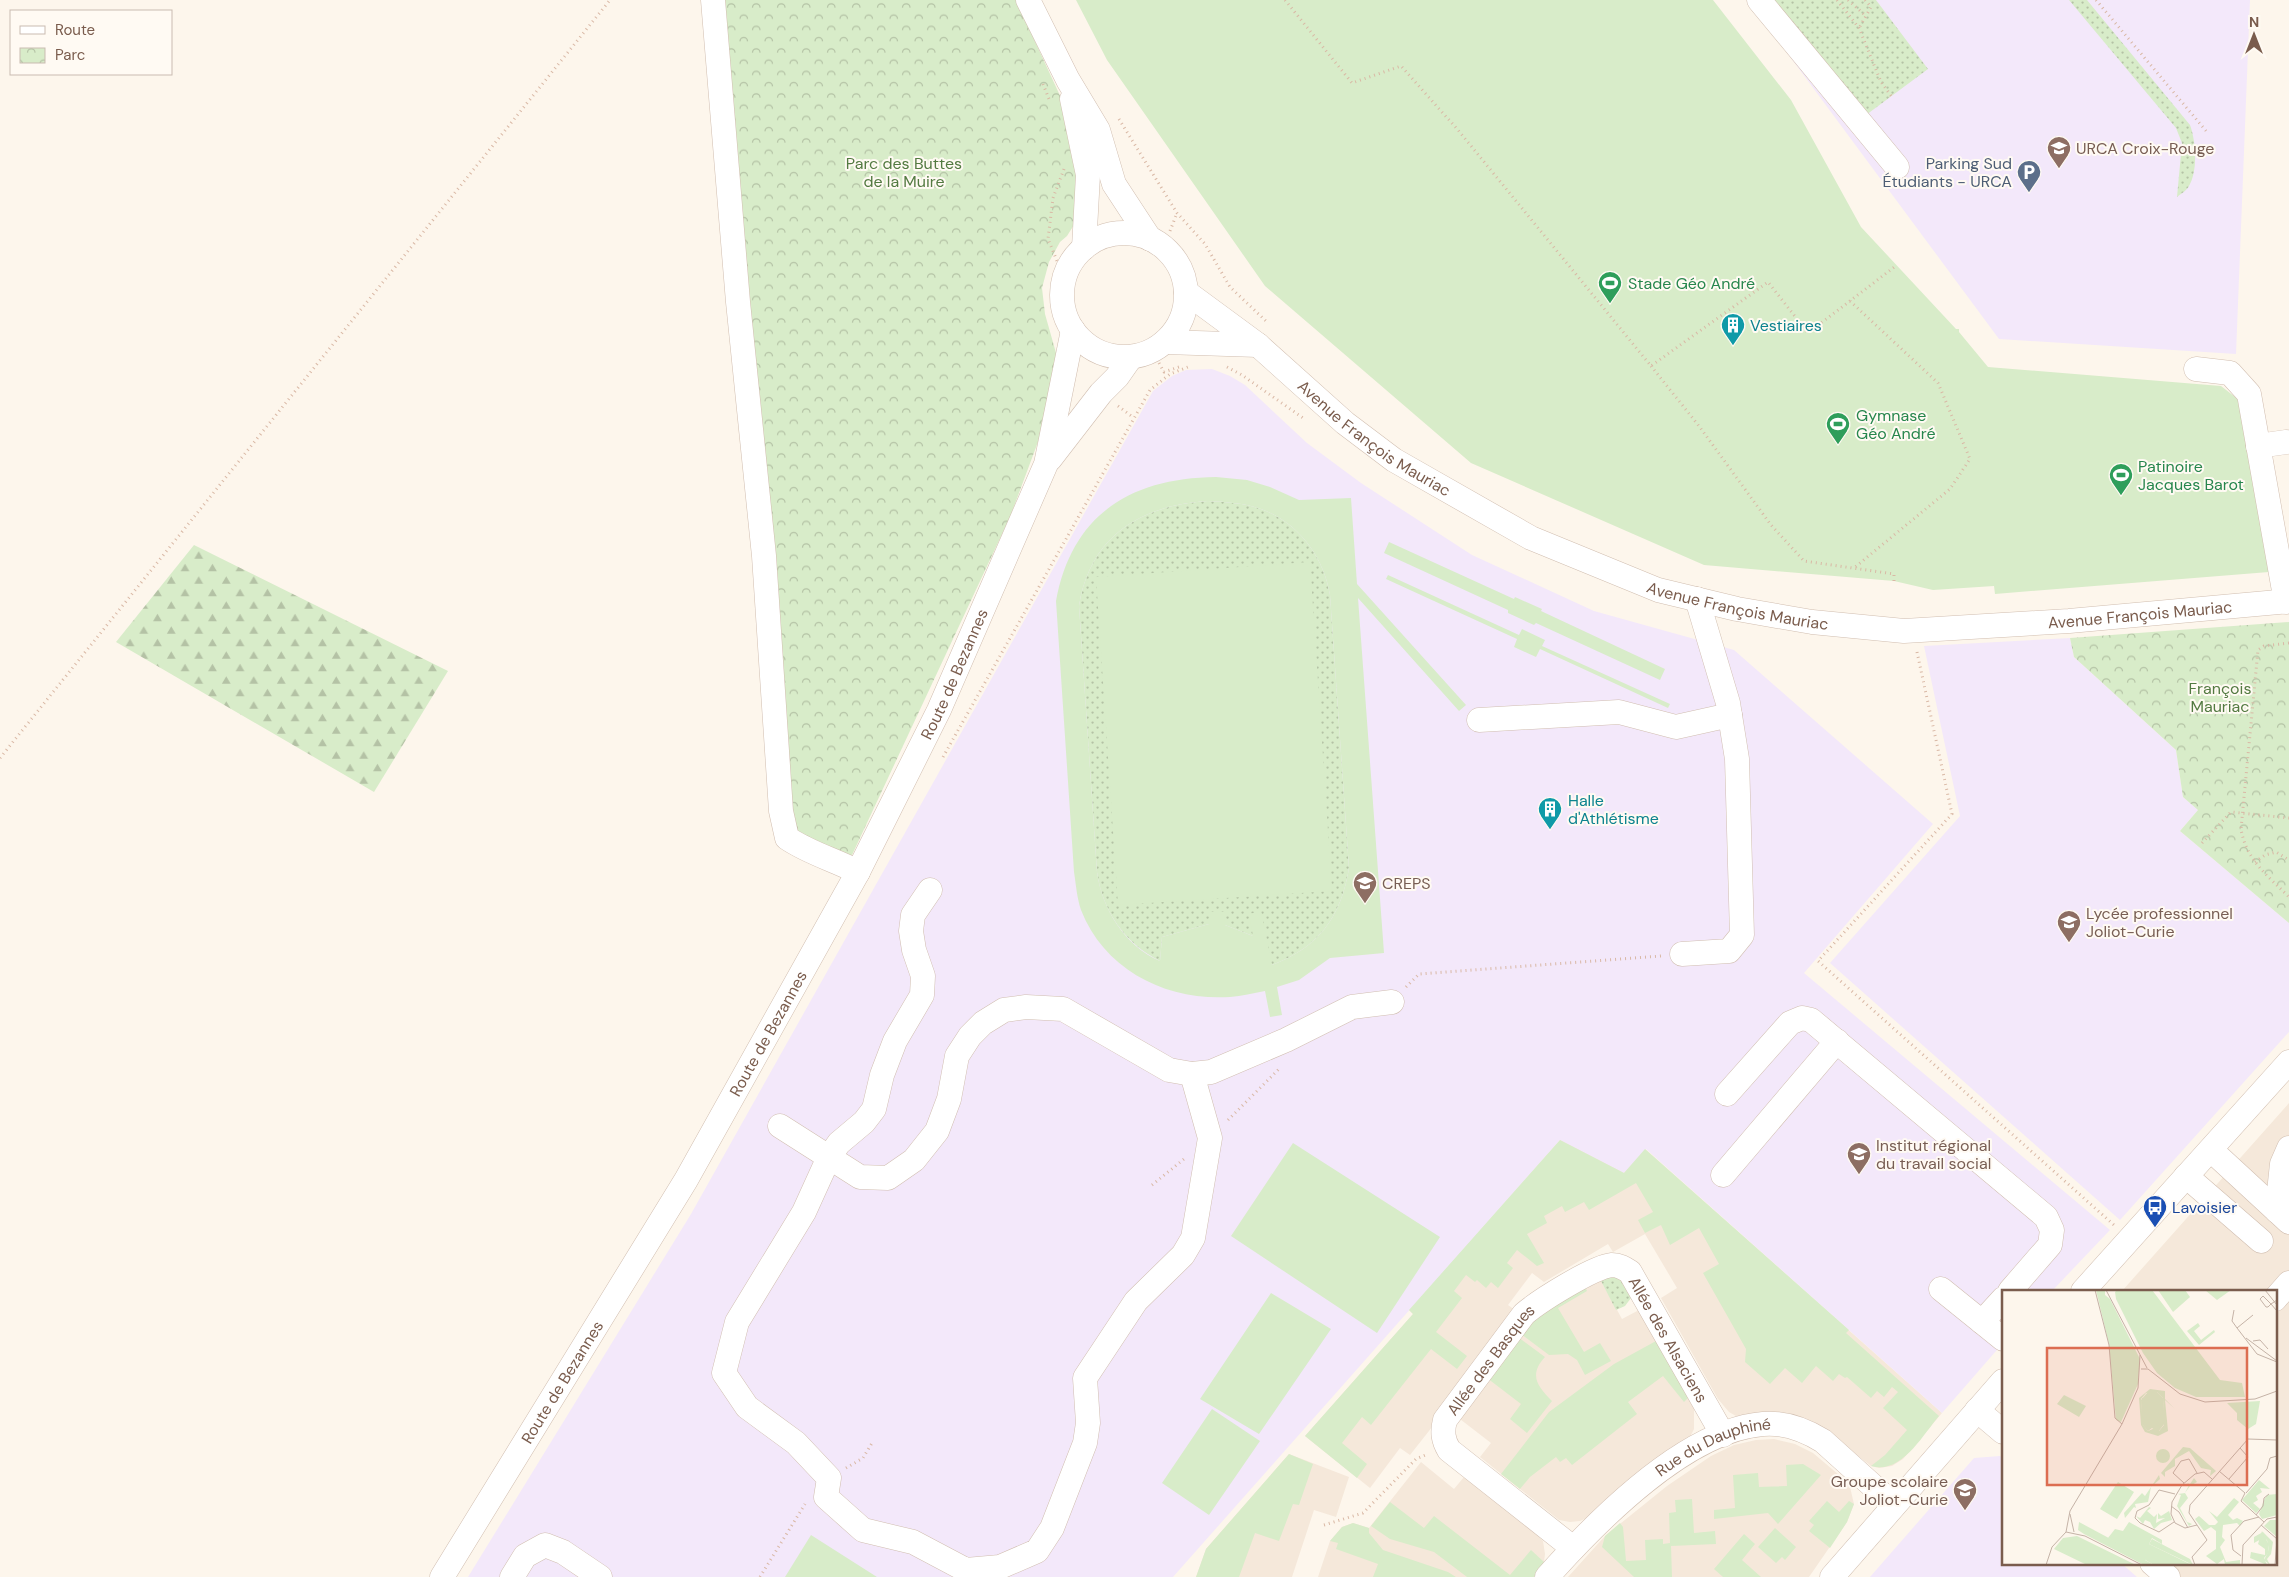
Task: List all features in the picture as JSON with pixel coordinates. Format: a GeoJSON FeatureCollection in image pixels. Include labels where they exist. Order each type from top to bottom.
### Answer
{"type":"FeatureCollection","features":[{"type":"Feature","properties":{"kind":"street"},"geometry":{"type":"LineString","coordinates":[[714,0],[738,302],[764,556],[781,811],[787,838],[803,849],[838,862],[858,872]]}},
{"type":"Feature","properties":{"kind":"street"},"geometry":{"type":"LineString","coordinates":[[1028,0],[1068,80],[1098,130],[1114,184],[1150,239]]}},
{"type":"Feature","properties":{"kind":"street"},"geometry":{"type":"LineString","coordinates":[[1759,0],[1810,59],[1896,167]]}},
{"type":"Feature","properties":{"kind":"street"},"geometry":{"type":"LineString","coordinates":[[1068,80],[1088,175],[1084,248]]}},
{"type":"Feature","properties":{"kind":"street"},"geometry":{"type":"LineString","coordinates":[[1150,350],[1177,328],[1184,311],[1186,292],[1183,276],[1175,261],[1164,248],[1150,239],[1133,234],[1116,234],[1098,239],[1084,248],[1072,262],[1064,278],[1062,296],[1065,314],[1073,330],[1087,345],[1104,354],[1258,345]]}},
{"type":"Feature","properties":{"kind":"street","name":"Avenue François Mauriac"},"geometry":{"type":"LineString","coordinates":[[1186,292],[1258,345],[1345,423],[1403,464],[1531,538],[1658,590],[1812,622],[1904,631],[2069,621],[2288,602]]}},
{"type":"Feature","properties":{"kind":"street","name":"Route de Bezannes"},"geometry":{"type":"LineString","coordinates":[[442,1577],[686,1180],[858,872],[939,710],[1046,464],[1073,330]]}},
{"type":"Feature","properties":{"kind":"street","name":"Route de Bezannes"},"geometry":{"type":"LineString","coordinates":[[1046,464],[1101,393],[1150,350]]}},
{"type":"Feature","properties":{"kind":"street"},"geometry":{"type":"LineString","coordinates":[[2196,369],[2230,373],[2249,394],[2288,602]]}},
{"type":"Feature","properties":{"kind":"street"},"geometry":{"type":"LineString","coordinates":[[2258,446],[2286,442]]}},
{"type":"Feature","properties":{"kind":"street"},"geometry":{"type":"LineString","coordinates":[[1682,954],[1729,950],[1742,936],[1737,759],[1730,715],[1697,599]]}},
{"type":"Feature","properties":{"kind":"street"},"geometry":{"type":"LineString","coordinates":[[1478,720],[1619,712],[1676,727],[1730,715]]}},
{"type":"Feature","properties":{"kind":"street"},"geometry":{"type":"LineString","coordinates":[[930,890],[914,915],[911,930],[914,950],[923,976],[922,995],[895,1040],[882,1075],[874,1109],[864,1122],[839,1143],[829,1157],[804,1212],[737,1322],[724,1373],[747,1407],[796,1443],[829,1478],[826,1498],[864,1530],[912,1542],[966,1570],[1000,1567],[1037,1551],[1052,1528],[1086,1443],[1088,1422],[1084,1378],[1136,1301],[1183,1255],[1193,1238],[1210,1138],[1192,1074]]}},
{"type":"Feature","properties":{"kind":"street"},"geometry":{"type":"LineString","coordinates":[[780,1126],[860,1177],[888,1178],[914,1160],[937,1130],[950,1099],[957,1056],[970,1036],[983,1023],[1004,1010],[1026,1007],[1063,1009],[1169,1070],[1192,1074],[1211,1072],[1286,1040],[1352,1006],[1392,1002]]}},
{"type":"Feature","properties":{"kind":"street"},"geometry":{"type":"LineString","coordinates":[[1727,1094],[1790,1023],[1802,1018],[1811,1020],[2046,1217],[2052,1230],[2050,1245],[2011,1290]]}},
{"type":"Feature","properties":{"kind":"street"},"geometry":{"type":"LineString","coordinates":[[1723,1175],[1837,1041]]}},
{"type":"Feature","properties":{"kind":"street"},"geometry":{"type":"LineString","coordinates":[[2084,1290],[2289,1062]]}},
{"type":"Feature","properties":{"kind":"street"},"geometry":{"type":"LineString","coordinates":[[2283,1216],[2282,1164],[2289,1148]]}},
{"type":"Feature","properties":{"kind":"street"},"geometry":{"type":"LineString","coordinates":[[2211,1150],[2283,1216]]}},
{"type":"Feature","properties":{"kind":"street"},"geometry":{"type":"LineString","coordinates":[[2186,1176],[2261,1241]]}},
{"type":"Feature","properties":{"kind":"street","name":"Allée des Alsaciens"},"geometry":{"type":"LineString","coordinates":[[1546,1298],[1606,1266],[1622,1267],[1630,1272],[1722,1435]]}},
{"type":"Feature","properties":{"kind":"street"},"geometry":{"type":"LineString","coordinates":[[2276,1298],[2289,1283]]}},
{"type":"Feature","properties":{"kind":"street"},"geometry":{"type":"LineString","coordinates":[[1941,1289],[2002,1338]]}},
{"type":"Feature","properties":{"kind":"street","name":"Allée des Basques"},"geometry":{"type":"LineString","coordinates":[[1448,1447],[1444,1441],[1442,1430],[1445,1420],[1524,1314],[1546,1298]]}},
{"type":"Feature","properties":{"kind":"street"},"geometry":{"type":"LineString","coordinates":[[1982,1322],[2002,1299]]}},
{"type":"Feature","properties":{"kind":"street"},"geometry":{"type":"LineString","coordinates":[[1832,1577],[2002,1382]]}},
{"type":"Feature","properties":{"kind":"street"},"geometry":{"type":"LineString","coordinates":[[1977,1410],[2002,1431]]}},
{"type":"Feature","properties":{"kind":"street","name":"Rue du Dauphiné"},"geometry":{"type":"LineString","coordinates":[[1547,1577],[1607,1512],[1640,1486],[1685,1455],[1738,1428],[1764,1424],[1801,1429],[1823,1442],[1894,1505]]}},
{"type":"Feature","properties":{"kind":"street"},"geometry":{"type":"LineString","coordinates":[[1448,1447],[1573,1548]]}},
{"type":"Feature","properties":{"kind":"street"},"geometry":{"type":"LineString","coordinates":[[512,1577],[524,1556],[545,1545],[563,1552],[600,1577]]}},
{"type":"Feature","properties":{"kind":"street"},"geometry":{"type":"LineString","coordinates":[[2153,1564],[2168,1577]]}},
{"type":"Feature","properties":{"kind":"path"},"geometry":{"type":"LineString","coordinates":[[0,758],[610,0]]}},
{"type":"Feature","properties":{"kind":"path"},"geometry":{"type":"LineString","coordinates":[[1284,0],[1352,83],[1400,66],[1458,130],[1651,366],[1699,426],[1771,525],[1804,562],[1894,574],[1894,581]]}},
{"type":"Feature","properties":{"kind":"path"},"geometry":{"type":"LineString","coordinates":[[1837,0],[1859,28],[1880,82],[1892,98]]}},
{"type":"Feature","properties":{"kind":"path"},"geometry":{"type":"LineString","coordinates":[[1848,0],[1866,16]]}},
{"type":"Feature","properties":{"kind":"path"},"geometry":{"type":"LineString","coordinates":[[1859,28],[1871,8],[1866,0]]}},
{"type":"Feature","properties":{"kind":"path"},"geometry":{"type":"LineString","coordinates":[[2096,0],[2207,132]]}},
{"type":"Feature","properties":{"kind":"path"},"geometry":{"type":"LineString","coordinates":[[1042,83],[1050,101]]}},
{"type":"Feature","properties":{"kind":"path"},"geometry":{"type":"LineString","coordinates":[[1116,114],[1177,213],[1205,244],[1230,287],[1271,326]]}},
{"type":"Feature","properties":{"kind":"path"},"geometry":{"type":"LineString","coordinates":[[1064,278],[1048,239],[1053,198],[1066,163]]}},
{"type":"Feature","properties":{"kind":"path"},"geometry":{"type":"LineString","coordinates":[[1651,366],[1768,282],[1808,334],[1897,265]]}},
{"type":"Feature","properties":{"kind":"path"},"geometry":{"type":"LineString","coordinates":[[1850,301],[1938,382],[1970,458],[1950,489],[1854,568]]}},
{"type":"Feature","properties":{"kind":"path"},"geometry":{"type":"LineString","coordinates":[[1150,350],[1164,372],[1192,363]]}},
{"type":"Feature","properties":{"kind":"path"},"geometry":{"type":"LineString","coordinates":[[1225,367],[1242,375],[1309,422]]}},
{"type":"Feature","properties":{"kind":"path"},"geometry":{"type":"LineString","coordinates":[[1915,629],[1916,646],[1952,814],[1818,961],[2130,1238]]}},
{"type":"Feature","properties":{"kind":"path"},"geometry":{"type":"LineString","coordinates":[[2289,643],[2264,646],[2258,650],[2243,813],[2243,843],[2255,862],[2289,896]]}},
{"type":"Feature","properties":{"kind":"path"},"geometry":{"type":"LineString","coordinates":[[2202,843],[2231,812],[2289,818]]}},
{"type":"Feature","properties":{"kind":"path"},"geometry":{"type":"LineString","coordinates":[[2255,862],[2265,854],[2276,852],[2289,860]]}},
{"type":"Feature","properties":{"kind":"path"},"geometry":{"type":"LineString","coordinates":[[1392,1002],[1419,974],[1682,954]]}},
{"type":"Feature","properties":{"kind":"path"},"geometry":{"type":"LineString","coordinates":[[1152,1186],[1210,1138],[1282,1067]]}},
{"type":"Feature","properties":{"kind":"path"},"geometry":{"type":"LineString","coordinates":[[1324,1525],[1363,1513],[1416,1459],[1448,1447]]}},
{"type":"Feature","properties":{"kind":"shaded area","name":"URCA Croix-Rouge"},"geometry":{"type":"Polygon","coordinates":[[[1748,0],[2250,0],[2236,354],[1999,339],[1748,0]]]}},
{"type":"Feature","properties":{"kind":"shaded area","name":"CREPS"},"geometry":{"type":"Polygon","coordinates":[[[1212,369],[1230,376],[1245,385],[1307,443],[1361,483],[1472,555],[1594,611],[1734,650],[1933,824],[1804,973],[2110,1230],[2053,1290],[2002,1290],[2002,1344],[1942,1413],[1646,1149],[1624,1173],[1560,1140],[1173,1577],[468,1577],[691,1214],[1153,391],[1172,376],[1186,370],[1212,369]]]}},
{"type":"Feature","properties":{"kind":"shaded area","name":"Lycée professionnel Joliot-Curie"},"geometry":{"type":"Polygon","coordinates":[[[2070,638],[2074,657],[2176,750],[2183,797],[2198,810],[2180,831],[2289,923],[2289,1032],[2120,1220],[1830,963],[1960,816],[1924,646],[2070,638]]]}},
{"type":"Feature","properties":{"kind":"shaded area"},"geometry":{"type":"Polygon","coordinates":[[[2289,1103],[2289,1577],[2179,1577],[2164,1564],[2276,1564],[2276,1290],[2123,1290],[2289,1103]]]}},
{"type":"Feature","properties":{"kind":"shaded area"},"geometry":{"type":"Polygon","coordinates":[[[1560,1140],[1645,1149],[1942,1413],[1903,1459],[1892,1466],[1879,1468],[1871,1466],[1843,1444],[1736,1416],[1729,1412],[1718,1399],[1661,1298],[1677,1288],[1645,1234],[1613,1252],[1608,1244],[1544,1282],[1532,1273],[1508,1305],[1515,1310],[1470,1379],[1410,1455],[1400,1448],[1370,1488],[1305,1436],[1413,1314],[1409,1310],[1560,1140]]]}},
{"type":"Feature","properties":{"kind":"shaded area"},"geometry":{"type":"Polygon","coordinates":[[[1600,1279],[1622,1319],[1639,1310],[1694,1409],[1694,1429],[1688,1441],[1589,1517],[1580,1521],[1570,1522],[1559,1520],[1480,1457],[1491,1443],[1456,1416],[1533,1319],[1600,1279]]]}},
{"type":"Feature","properties":{"kind":"shaded area"},"geometry":{"type":"Polygon","coordinates":[[[1774,1439],[1795,1444],[1813,1453],[1845,1480],[1850,1487],[1854,1504],[1847,1522],[1809,1577],[1568,1577],[1605,1536],[1667,1486],[1711,1456],[1734,1445],[1756,1440],[1774,1439]]]}},
{"type":"Feature","properties":{"kind":"shaded area"},"geometry":{"type":"Polygon","coordinates":[[[1289,1454],[1349,1477],[1336,1517],[1314,1510],[1292,1577],[1196,1577],[1206,1549],[1289,1454]]]}},
{"type":"Feature","properties":{"kind":"shaded area","name":"Groupe scolaire Joliot-Curie"},"geometry":{"type":"Polygon","coordinates":[[[2002,1457],[2002,1564],[2122,1564],[2137,1577],[1870,1577],[1974,1458],[2002,1457]]]}},
{"type":"Feature","properties":{"kind":"shaded area"},"geometry":{"type":"Polygon","coordinates":[[[1421,1462],[1454,1489],[1464,1477],[1543,1541],[1544,1562],[1534,1577],[1318,1577],[1330,1541],[1342,1527],[1353,1523],[1369,1528],[1421,1462]]]}},
{"type":"Feature","properties":{"kind":"green space","name":"Parc des Buttes de la Muire"},"geometry":{"type":"Polygon","coordinates":[[[717,0],[1016,0],[1062,100],[1078,167],[1079,217],[1067,236],[1060,242],[1049,262],[1042,288],[1045,314],[1058,360],[1048,415],[1010,517],[852,855],[841,856],[794,839],[717,0]]]}},
{"type":"Feature","properties":{"kind":"green space","name":"Stade Géo André"},"geometry":{"type":"Polygon","coordinates":[[[1076,0],[1713,0],[1791,100],[1861,227],[1956,329],[1959,329],[1959,332],[1988,367],[2221,386],[2239,400],[2269,572],[1995,594],[1994,586],[1933,590],[1894,581],[1704,565],[1471,463],[1265,286],[1107,60],[1076,0]]]}},
{"type":"Feature","properties":{"kind":"green space"},"geometry":{"type":"Polygon","coordinates":[[[1770,0],[1876,0],[1928,69],[1866,115],[1770,0]]]}},
{"type":"Feature","properties":{"kind":"green space"},"geometry":{"type":"Polygon","coordinates":[[[2069,0],[2087,0],[2190,125],[2195,147],[2194,172],[2188,187],[2177,197],[2182,143],[2176,128],[2069,0]]]}},
{"type":"Feature","properties":{"kind":"green space"},"geometry":{"type":"Polygon","coordinates":[[[1216,477],[1247,480],[1270,487],[1299,500],[1351,498],[1357,584],[1466,705],[1459,711],[1358,598],[1384,953],[1330,958],[1299,980],[1277,987],[1282,1015],[1270,1017],[1265,991],[1230,997],[1206,997],[1184,994],[1141,978],[1122,965],[1106,950],[1092,931],[1081,910],[1078,896],[1074,872],[1056,601],[1064,571],[1076,545],[1091,524],[1110,507],[1132,494],[1157,485],[1185,479],[1216,477]],[[1208,501],[1161,509],[1122,529],[1107,543],[1094,561],[1085,582],[1079,606],[1097,872],[1104,899],[1117,925],[1136,946],[1160,961],[1162,937],[1209,924],[1209,912],[1224,912],[1225,925],[1253,936],[1249,914],[1261,911],[1272,965],[1303,949],[1325,928],[1334,915],[1340,901],[1349,868],[1330,595],[1322,567],[1315,555],[1298,532],[1287,523],[1255,507],[1208,501]]]}},
{"type":"Feature","properties":{"kind":"green space"},"geometry":{"type":"Polygon","coordinates":[[[1208,501],[1255,507],[1287,523],[1298,532],[1315,555],[1322,567],[1330,595],[1349,868],[1340,901],[1334,915],[1325,928],[1303,949],[1272,965],[1253,936],[1225,925],[1209,924],[1162,937],[1160,961],[1136,945],[1117,924],[1104,900],[1097,872],[1079,606],[1085,582],[1094,561],[1107,543],[1122,529],[1161,509],[1208,501]]]}},
{"type":"Feature","properties":{"kind":"green space"},"geometry":{"type":"Polygon","coordinates":[[[1389,542],[1514,599],[1515,597],[1542,609],[1541,611],[1665,669],[1660,680],[1536,623],[1534,625],[1508,613],[1508,610],[1384,553],[1389,542]]]}},
{"type":"Feature","properties":{"kind":"green space"},"geometry":{"type":"Polygon","coordinates":[[[194,545],[448,671],[374,792],[116,642],[194,545]]]}},
{"type":"Feature","properties":{"kind":"green space"},"geometry":{"type":"Polygon","coordinates":[[[1310,562],[1332,891],[1118,905],[1096,577],[1310,562]]]}},
{"type":"Feature","properties":{"kind":"green space"},"geometry":{"type":"Polygon","coordinates":[[[1388,575],[1519,635],[1522,629],[1545,640],[1542,646],[1670,704],[1668,708],[1540,649],[1536,657],[1514,647],[1517,639],[1386,579],[1388,575]]]}},
{"type":"Feature","properties":{"kind":"green space","name":"François Mauriac"},"geometry":{"type":"Polygon","coordinates":[[[2289,622],[2289,923],[2180,831],[2198,810],[2183,797],[2176,750],[2074,657],[2070,638],[2289,622]]]}},
{"type":"Feature","properties":{"kind":"green space"},"geometry":{"type":"Polygon","coordinates":[[[1560,1140],[1624,1173],[1645,1149],[1849,1330],[1846,1333],[1939,1416],[1918,1443],[1910,1452],[1892,1465],[1882,1467],[1871,1466],[1885,1455],[1907,1430],[1883,1408],[1898,1392],[1892,1387],[1884,1397],[1877,1391],[1871,1398],[1847,1377],[1845,1378],[1839,1374],[1833,1381],[1816,1366],[1802,1383],[1785,1368],[1770,1384],[1745,1362],[1746,1349],[1703,1273],[1719,1264],[1699,1228],[1670,1245],[1661,1225],[1645,1233],[1638,1220],[1653,1212],[1636,1183],[1589,1210],[1584,1202],[1565,1212],[1562,1206],[1544,1216],[1547,1223],[1527,1234],[1544,1263],[1537,1266],[1517,1250],[1507,1263],[1513,1268],[1498,1288],[1491,1282],[1486,1288],[1477,1280],[1475,1282],[1466,1275],[1454,1291],[1462,1298],[1436,1332],[1467,1356],[1457,1369],[1431,1349],[1371,1425],[1362,1417],[1342,1443],[1367,1464],[1357,1478],[1305,1436],[1413,1314],[1409,1310],[1560,1140]]]}},
{"type":"Feature","properties":{"kind":"green space"},"geometry":{"type":"Polygon","coordinates":[[[1293,1143],[1440,1237],[1377,1333],[1231,1236],[1293,1143]]]}},
{"type":"Feature","properties":{"kind":"green space"},"geometry":{"type":"Polygon","coordinates":[[[1604,1276],[1623,1277],[1631,1298],[1625,1306],[1616,1310],[1600,1279],[1604,1276]]]}},
{"type":"Feature","properties":{"kind":"green space"},"geometry":{"type":"Polygon","coordinates":[[[1585,1287],[1587,1291],[1558,1308],[1584,1352],[1600,1343],[1611,1361],[1585,1375],[1577,1360],[1568,1354],[1549,1355],[1521,1334],[1533,1319],[1585,1287]]]}},
{"type":"Feature","properties":{"kind":"green space"},"geometry":{"type":"Polygon","coordinates":[[[1271,1293],[1331,1329],[1259,1434],[1200,1399],[1271,1293]]]}},
{"type":"Feature","properties":{"kind":"green space"},"geometry":{"type":"Polygon","coordinates":[[[1518,1337],[1545,1357],[1540,1363],[1536,1375],[1539,1386],[1552,1401],[1527,1433],[1510,1419],[1521,1404],[1487,1378],[1518,1337]]]}},
{"type":"Feature","properties":{"kind":"green space"},"geometry":{"type":"Polygon","coordinates":[[[1656,1341],[1688,1398],[1684,1402],[1663,1376],[1628,1402],[1637,1414],[1572,1465],[1566,1458],[1560,1462],[1556,1457],[1530,1477],[1520,1489],[1501,1474],[1549,1412],[1614,1364],[1656,1341]]]}},
{"type":"Feature","properties":{"kind":"green space"},"geometry":{"type":"Polygon","coordinates":[[[1212,1409],[1260,1441],[1209,1515],[1162,1483],[1212,1409]]]}},
{"type":"Feature","properties":{"kind":"green space"},"geometry":{"type":"Polygon","coordinates":[[[1289,1454],[1313,1464],[1299,1505],[1293,1504],[1279,1541],[1255,1533],[1239,1577],[1196,1577],[1206,1549],[1289,1454]]]}},
{"type":"Feature","properties":{"kind":"green space"},"geometry":{"type":"Polygon","coordinates":[[[1803,1464],[1821,1475],[1778,1524],[1768,1513],[1714,1519],[1714,1510],[1735,1508],[1733,1475],[1758,1473],[1759,1487],[1787,1486],[1786,1465],[1803,1464]]]}},
{"type":"Feature","properties":{"kind":"green space"},"geometry":{"type":"Polygon","coordinates":[[[1692,1499],[1694,1533],[1715,1531],[1716,1544],[1671,1546],[1672,1577],[1634,1577],[1602,1547],[1605,1536],[1620,1523],[1623,1527],[1626,1561],[1646,1560],[1645,1540],[1663,1539],[1663,1544],[1670,1543],[1669,1513],[1676,1512],[1675,1500],[1692,1499]]]}},
{"type":"Feature","properties":{"kind":"green space"},"geometry":{"type":"Polygon","coordinates":[[[1827,1501],[1839,1512],[1849,1501],[1854,1504],[1847,1522],[1830,1548],[1809,1531],[1814,1525],[1809,1521],[1827,1501]]]}},
{"type":"Feature","properties":{"kind":"green space"},"geometry":{"type":"Polygon","coordinates":[[[1390,1502],[1424,1528],[1434,1516],[1510,1575],[1531,1550],[1544,1562],[1534,1577],[1467,1577],[1434,1552],[1390,1539],[1371,1526],[1390,1502]]]}},
{"type":"Feature","properties":{"kind":"green space"},"geometry":{"type":"Polygon","coordinates":[[[1353,1523],[1369,1528],[1369,1533],[1383,1550],[1448,1572],[1456,1577],[1373,1577],[1378,1564],[1336,1549],[1338,1543],[1330,1541],[1342,1527],[1353,1523]]]}},
{"type":"Feature","properties":{"kind":"green space"},"geometry":{"type":"Polygon","coordinates":[[[1775,1528],[1796,1547],[1785,1560],[1782,1557],[1776,1563],[1758,1547],[1775,1528]]]}},
{"type":"Feature","properties":{"kind":"green space"},"geometry":{"type":"Polygon","coordinates":[[[1744,1534],[1755,1544],[1742,1560],[1761,1577],[1723,1577],[1714,1569],[1744,1534]]]}},
{"type":"Feature","properties":{"kind":"green space"},"geometry":{"type":"Polygon","coordinates":[[[811,1535],[877,1577],[785,1577],[811,1535]]]}},
{"type":"Feature","properties":{"kind":"place","name":"URCA Croix-Rouge"},"geometry":{"type":"Point","coordinates":[2059,169]}},
{"type":"Feature","properties":{"kind":"place","name":"Parking Sud Étudiants - URCA"},"geometry":{"type":"Point","coordinates":[2029,193]}},
{"type":"Feature","properties":{"kind":"place","name":"Stade Géo André"},"geometry":{"type":"Point","coordinates":[1610,304]}},
{"type":"Feature","properties":{"kind":"place","name":"Vestiaires"},"geometry":{"type":"Point","coordinates":[1733,346]}},
{"type":"Feature","properties":{"kind":"place","name":"Gymnase Géo André"},"geometry":{"type":"Point","coordinates":[1838,445]}},
{"type":"Feature","properties":{"kind":"place","name":"Patinoire Jacques Barot"},"geometry":{"type":"Point","coordinates":[2121,496]}},
{"type":"Feature","properties":{"kind":"place","name":"Halle d'Athlétisme"},"geometry":{"type":"Point","coordinates":[1550,830]}},
{"type":"Feature","properties":{"kind":"place","name":"CREPS"},"geometry":{"type":"Point","coordinates":[1365,904]}},
{"type":"Feature","properties":{"kind":"place","name":"Lycée professionnel Joliot-Curie"},"geometry":{"type":"Point","coordinates":[2069,943]}},
{"type":"Feature","properties":{"kind":"place","name":"Institut régional du travail social"},"geometry":{"type":"Point","coordinates":[1859,1175]}},
{"type":"Feature","properties":{"kind":"place","name":"Lavoisier"},"geometry":{"type":"Point","coordinates":[2155,1228]}},
{"type":"Feature","properties":{"kind":"place","name":"Groupe scolaire Joliot-Curie"},"geometry":{"type":"Point","coordinates":[1965,1511]}}]}
